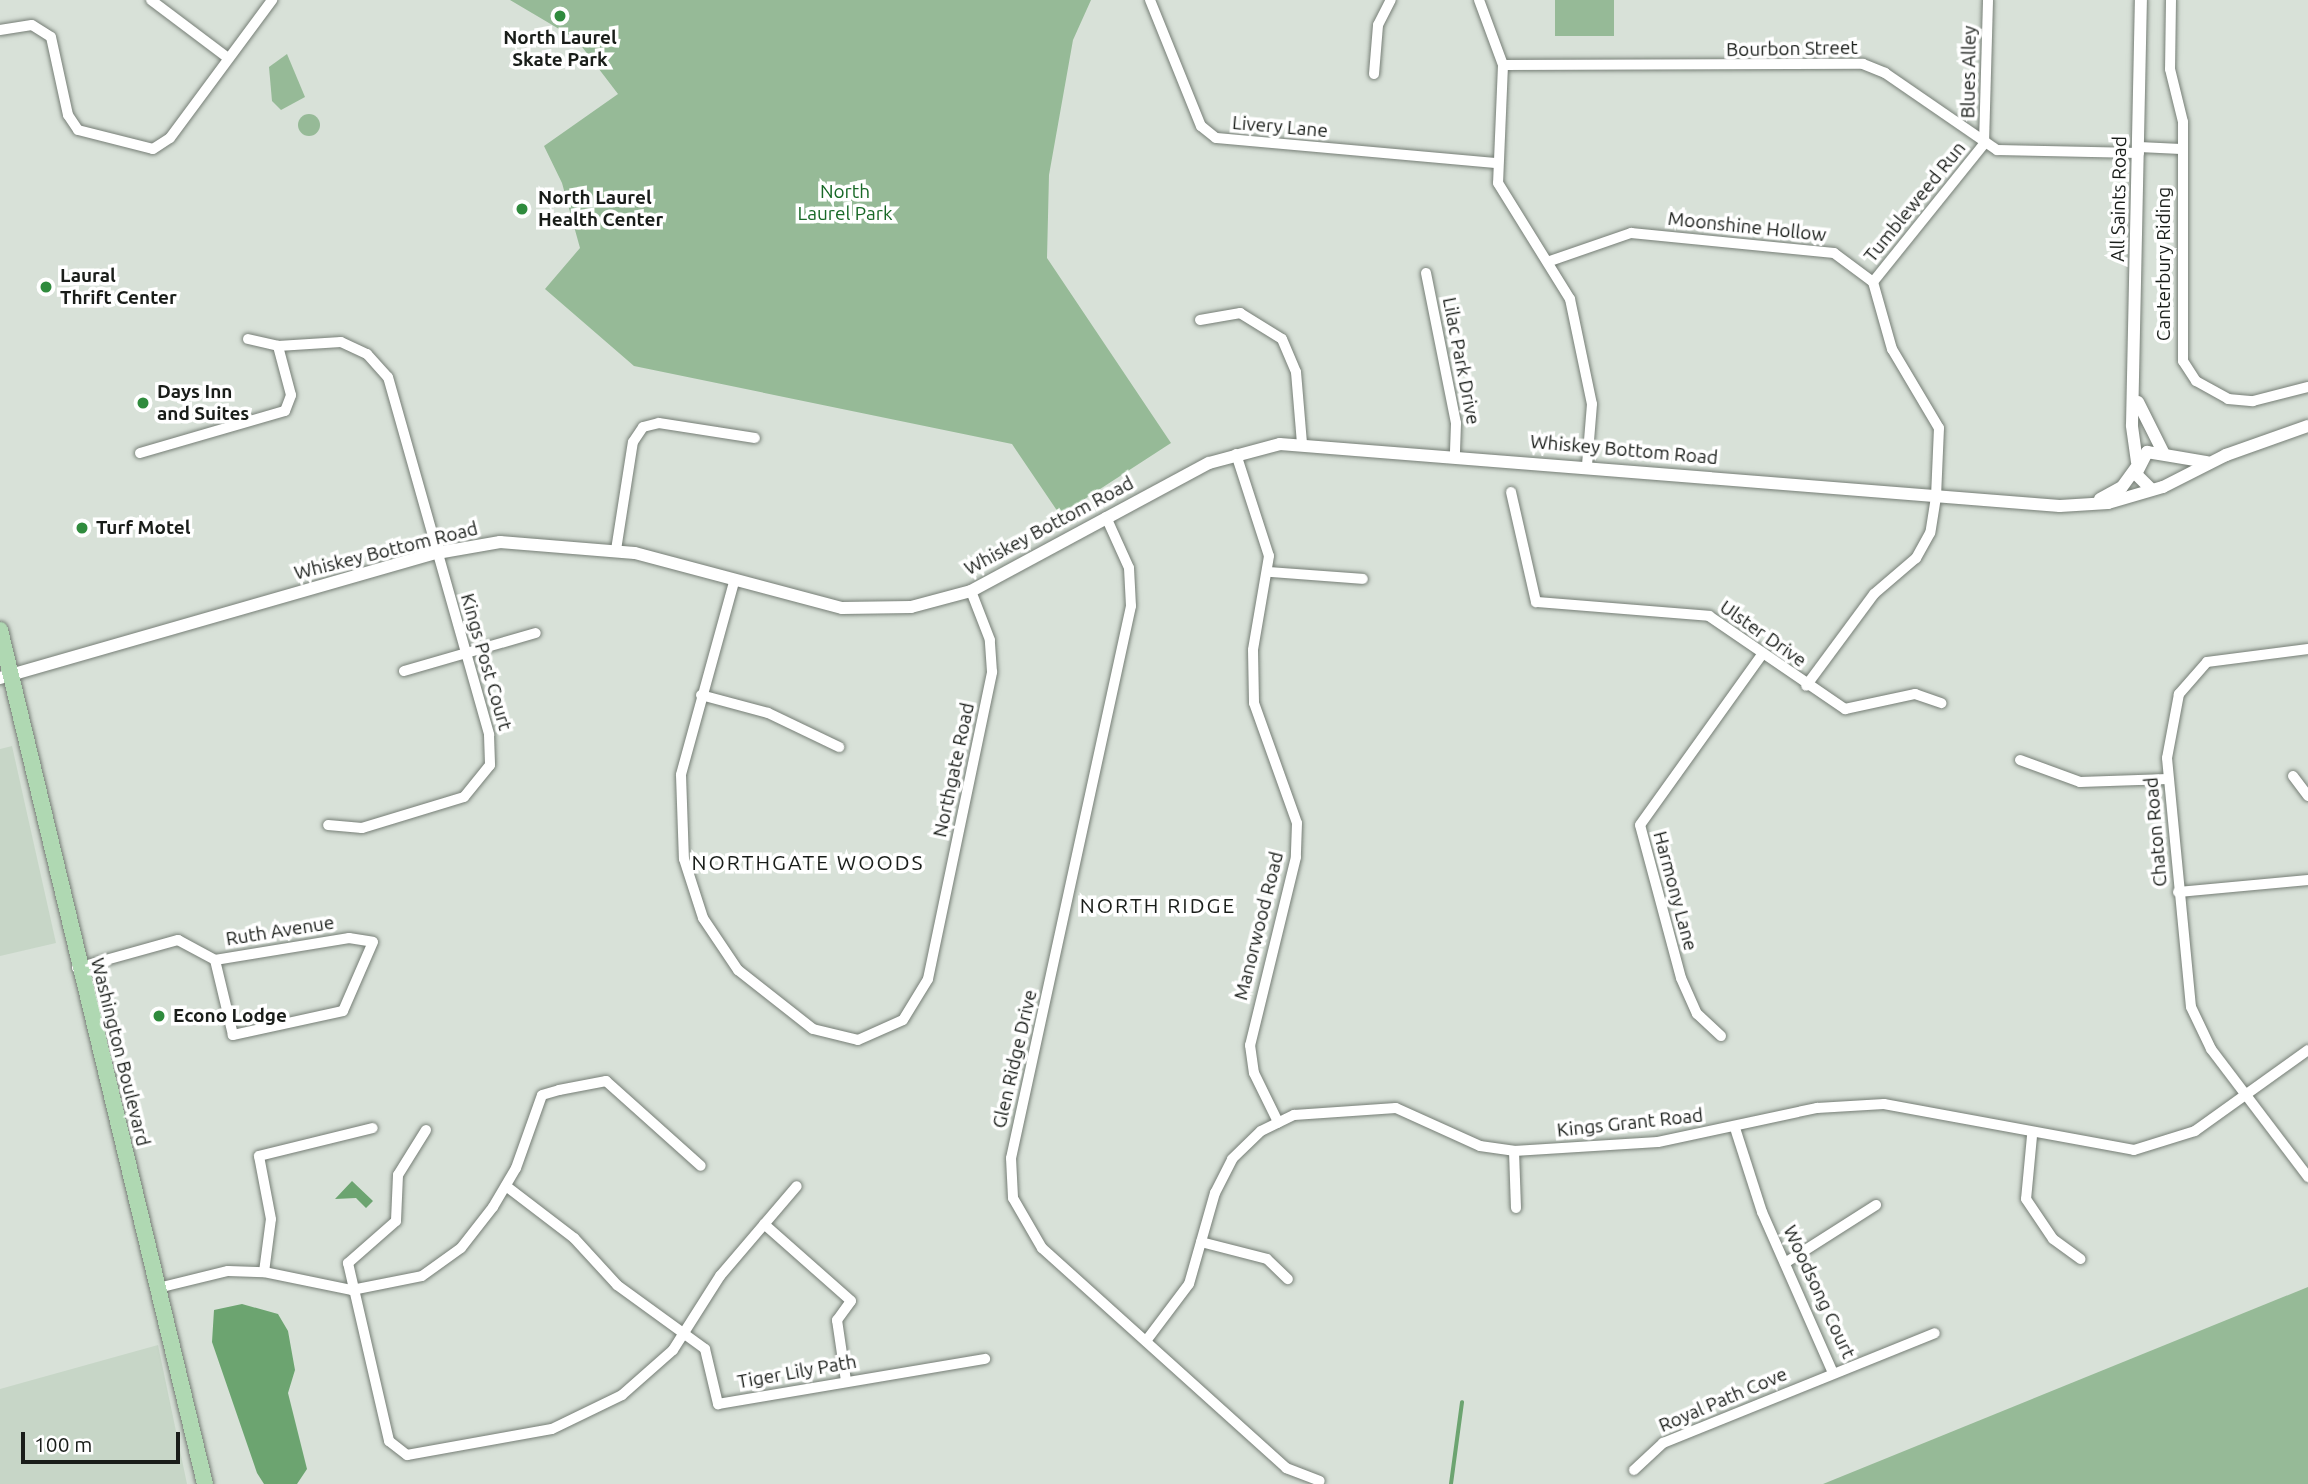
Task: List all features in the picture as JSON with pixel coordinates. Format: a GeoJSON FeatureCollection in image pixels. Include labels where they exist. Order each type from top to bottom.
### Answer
{"type":"FeatureCollection","features":[{"type":"Feature","properties":{"kind":"main road","name":"Washington Boulevard"},"geometry":{"type":"LineString","coordinates":[[0,630],[5,677],[205,1484]]}},
{"type":"Feature","properties":{"kind":"street"},"geometry":{"type":"LineString","coordinates":[[152,0],[228,58]]}},
{"type":"Feature","properties":{"kind":"street"},"geometry":{"type":"LineString","coordinates":[[0,30],[32,25],[51,37],[68,115],[78,130],[143,148],[162,145],[272,0]]}},
{"type":"Feature","properties":{"kind":"street","name":"Livery Lane"},"geometry":{"type":"LineString","coordinates":[[1150,0],[1201,126],[1216,138],[1496,163]]}},
{"type":"Feature","properties":{"kind":"street"},"geometry":{"type":"LineString","coordinates":[[1374,74],[1378,25],[1391,0]]}},
{"type":"Feature","properties":{"kind":"street"},"geometry":{"type":"LineString","coordinates":[[1479,0],[1503,65],[1496,163],[1505,202],[1550,261],[1570,299],[1592,404],[1587,466]]}},
{"type":"Feature","properties":{"kind":"street","name":"Blues Alley"},"geometry":{"type":"LineString","coordinates":[[1984,144],[1989,0]]}},
{"type":"Feature","properties":{"kind":"street","name":"All Saints Road"},"geometry":{"type":"LineString","coordinates":[[2136,465],[2141,0]]}},
{"type":"Feature","properties":{"kind":"street","name":"Canterbury Riding"},"geometry":{"type":"LineString","coordinates":[[2171,0],[2170,69],[2183,122],[2181,345],[2188,372],[2215,395],[2241,402],[2308,387]]}},
{"type":"Feature","properties":{"kind":"street","name":"Bourbon Street"},"geometry":{"type":"LineString","coordinates":[[1503,65],[1863,64],[1885,73],[1984,144],[2008,152],[2139,150]]}},
{"type":"Feature","properties":{"kind":"street","name":"Tumbleweed Run"},"geometry":{"type":"LineString","coordinates":[[1873,282],[1984,144]]}},
{"type":"Feature","properties":{"kind":"street"},"geometry":{"type":"LineString","coordinates":[[2139,150],[2181,149]]}},
{"type":"Feature","properties":{"kind":"street","name":"Moonshine Hollow"},"geometry":{"type":"LineString","coordinates":[[1550,261],[1631,233],[1834,253],[1873,282]]}},
{"type":"Feature","properties":{"kind":"street","name":"Lilac Park Drive"},"geometry":{"type":"LineString","coordinates":[[1426,272],[1457,423],[1455,456]]}},
{"type":"Feature","properties":{"kind":"street"},"geometry":{"type":"LineString","coordinates":[[1806,686],[1874,594],[1916,558],[1930,533],[1936,497],[1939,428],[1892,349],[1873,282]]}},
{"type":"Feature","properties":{"kind":"street"},"geometry":{"type":"LineString","coordinates":[[1200,320],[1240,313],[1282,339],[1296,372],[1302,443]]}},
{"type":"Feature","properties":{"kind":"street","name":"Kings Post Court"},"geometry":{"type":"LineString","coordinates":[[248,339],[278,346],[341,342],[368,354],[388,377],[491,749],[474,790],[449,805],[362,828],[328,825]]}},
{"type":"Feature","properties":{"kind":"street"},"geometry":{"type":"LineString","coordinates":[[140,453],[285,411],[291,395],[278,346]]}},
{"type":"Feature","properties":{"kind":"street","name":"All Saints Road"},"geometry":{"type":"LineString","coordinates":[[2137,398],[2166,454]]}},
{"type":"Feature","properties":{"kind":"street"},"geometry":{"type":"LineString","coordinates":[[616,550],[633,442],[643,427],[659,422],[755,438]]}},
{"type":"Feature","properties":{"kind":"street"},"geometry":{"type":"LineString","coordinates":[[2211,462],[2147,452],[2136,465],[2151,489],[2211,462],[2308,426]]}},
{"type":"Feature","properties":{"kind":"street","name":"Whiskey Bottom Road"},"geometry":{"type":"LineString","coordinates":[[5,677],[437,553],[537,541],[616,550],[842,608],[911,607],[971,591],[1105,517],[1236,454],[1302,443],[1936,497],[2090,504],[2151,489]]}},
{"type":"Feature","properties":{"kind":"street","name":"Manorwood Road"},"geometry":{"type":"LineString","coordinates":[[1236,454],[1270,572],[1253,650],[1254,703],[1293,801],[1297,839],[1250,1045],[1254,1073],[1278,1122]]}},
{"type":"Feature","properties":{"kind":"street"},"geometry":{"type":"LineString","coordinates":[[2166,454],[2175,469],[2169,483]]}},
{"type":"Feature","properties":{"kind":"street","name":"Whiskey Bottom Road"},"geometry":{"type":"LineString","coordinates":[[2090,504],[2123,487],[2136,465]]}},
{"type":"Feature","properties":{"kind":"street","name":"Ulster Drive"},"geometry":{"type":"LineString","coordinates":[[1511,492],[1532,596],[1553,605],[1709,615],[1806,686],[1856,711],[1902,695],[1941,703]]}},
{"type":"Feature","properties":{"kind":"street","name":"Glen Ridge Drive"},"geometry":{"type":"LineString","coordinates":[[1105,517],[1129,568],[1131,607],[1010,1178],[1028,1232],[1286,1468],[1320,1481]]}},
{"type":"Feature","properties":{"kind":"street"},"geometry":{"type":"LineString","coordinates":[[1270,572],[1363,579]]}},
{"type":"Feature","properties":{"kind":"street","name":"Northgate Road"},"geometry":{"type":"LineString","coordinates":[[734,582],[701,695],[679,802],[684,859],[703,918],[737,970],[782,1010],[841,1039],[876,1036],[902,1020],[928,979],[992,672],[990,640],[971,591]]}},
{"type":"Feature","properties":{"kind":"street"},"geometry":{"type":"LineString","coordinates":[[404,671],[536,633]]}},
{"type":"Feature","properties":{"kind":"street","name":"Chaton Road"},"geometry":{"type":"LineString","coordinates":[[2308,649],[2231,656],[2195,671],[2179,694],[2168,779],[2192,1007],[2205,1040],[2244,1097],[2308,1177]]}},
{"type":"Feature","properties":{"kind":"street","name":"Harmony Lane"},"geometry":{"type":"LineString","coordinates":[[1721,1036],[1697,1014],[1681,978],[1640,825],[1763,653]]}},
{"type":"Feature","properties":{"kind":"street"},"geometry":{"type":"LineString","coordinates":[[701,695],[779,717],[839,747]]}},
{"type":"Feature","properties":{"kind":"street"},"geometry":{"type":"LineString","coordinates":[[2020,760],[2080,782],[2168,779]]}},
{"type":"Feature","properties":{"kind":"street"},"geometry":{"type":"LineString","coordinates":[[2293,776],[2308,796]]}},
{"type":"Feature","properties":{"kind":"street"},"geometry":{"type":"LineString","coordinates":[[2179,891],[2308,880]]}},
{"type":"Feature","properties":{"kind":"street","name":"Ruth Avenue"},"geometry":{"type":"LineString","coordinates":[[77,968],[178,940],[215,960],[349,937],[373,942],[343,1011],[233,1035],[215,960]]}},
{"type":"Feature","properties":{"kind":"street","name":"Kings Grant Road"},"geometry":{"type":"LineString","coordinates":[[1146,1341],[1189,1283],[1222,1175],[1245,1145],[1278,1122],[1314,1111],[1396,1108],[1480,1146],[1514,1151],[1658,1142],[1735,1128],[1817,1108],[1884,1104],[2032,1136],[2114,1150],[2153,1147],[2195,1131],[2308,1050]]}},
{"type":"Feature","properties":{"kind":"street"},"geometry":{"type":"LineString","coordinates":[[158,1288],[228,1271],[264,1272],[352,1290],[401,1284],[440,1265],[461,1248],[506,1186],[542,1095],[606,1080],[701,1166]]}},
{"type":"Feature","properties":{"kind":"street"},"geometry":{"type":"LineString","coordinates":[[264,1272],[271,1219],[259,1157],[373,1128]]}},
{"type":"Feature","properties":{"kind":"street","name":"Woodsong Court"},"geometry":{"type":"LineString","coordinates":[[1735,1128],[1785,1263],[1833,1373],[1935,1333]]}},
{"type":"Feature","properties":{"kind":"street"},"geometry":{"type":"LineString","coordinates":[[426,1130],[398,1175],[396,1221],[348,1263],[352,1290],[389,1441],[407,1455],[568,1424],[639,1382],[685,1333],[764,1224],[797,1186]]}},
{"type":"Feature","properties":{"kind":"street"},"geometry":{"type":"LineString","coordinates":[[2032,1136],[2026,1199],[2053,1239],[2081,1259]]}},
{"type":"Feature","properties":{"kind":"street"},"geometry":{"type":"LineString","coordinates":[[1514,1151],[1516,1208]]}},
{"type":"Feature","properties":{"kind":"street","name":"Tiger Lily Path"},"geometry":{"type":"LineString","coordinates":[[506,1186],[574,1238],[617,1285],[685,1333],[710,1357],[718,1404],[985,1359]]}},
{"type":"Feature","properties":{"kind":"street"},"geometry":{"type":"LineString","coordinates":[[1785,1263],[1876,1205]]}},
{"type":"Feature","properties":{"kind":"street"},"geometry":{"type":"LineString","coordinates":[[764,1224],[851,1301],[837,1320],[846,1381]]}},
{"type":"Feature","properties":{"kind":"street"},"geometry":{"type":"LineString","coordinates":[[1201,1242],[1267,1259],[1288,1279]]}},
{"type":"Feature","properties":{"kind":"street","name":"Royal Path Cove"},"geometry":{"type":"LineString","coordinates":[[1634,1469],[1663,1443],[1833,1373]]}},
{"type":"Feature","properties":{"kind":"shaded area"},"geometry":{"type":"Polygon","coordinates":[[[12,746],[56,943],[0,956],[0,749],[12,746]]]}},
{"type":"Feature","properties":{"kind":"shaded area"},"geometry":{"type":"Polygon","coordinates":[[[352,1181],[373,1201],[366,1208],[356,1198],[335,1199],[352,1181]]]}},
{"type":"Feature","properties":{"kind":"shaded area"},"geometry":{"type":"Polygon","coordinates":[[[242,1304],[278,1314],[288,1331],[295,1370],[288,1393],[307,1469],[297,1484],[264,1484],[257,1473],[212,1342],[214,1310],[242,1304]]]}},
{"type":"Feature","properties":{"kind":"shaded area"},"geometry":{"type":"Polygon","coordinates":[[[158,1345],[187,1484],[0,1484],[0,1389],[158,1345]]]}},
{"type":"Feature","properties":{"kind":"green space","name":"North Laurel Park"},"geometry":{"type":"Polygon","coordinates":[[[510,0],[1091,0],[1073,40],[1049,175],[1047,258],[1171,443],[1060,515],[1012,444],[634,366],[545,289],[580,248],[562,183],[544,146],[618,94],[576,39],[510,0]]]}},
{"type":"Feature","properties":{"kind":"green space"},"geometry":{"type":"Polygon","coordinates":[[[1555,0],[1614,0],[1614,36],[1555,36],[1555,0]]]}},
{"type":"Feature","properties":{"kind":"green space"},"geometry":{"type":"Polygon","coordinates":[[[287,54],[305,97],[281,110],[272,101],[269,67],[287,54]]]}},
{"type":"Feature","properties":{"kind":"green space"},"geometry":{"type":"Polygon","coordinates":[[[309,114],[317,117],[320,125],[317,133],[309,136],[301,133],[298,125],[301,117],[309,114]]]}},
{"type":"Feature","properties":{"kind":"green space"},"geometry":{"type":"Polygon","coordinates":[[[2308,1287],[2308,1484],[1823,1484],[2308,1287]]]}},
{"type":"Feature","properties":{"kind":"waterway"},"geometry":{"type":"LineString","coordinates":[[1451,1484],[1462,1403]]}},
{"type":"Feature","properties":{"kind":"place","name":"North Laurel Skate Park"},"geometry":{"type":"Point","coordinates":[560,16]}},
{"type":"Feature","properties":{"kind":"place","name":"North Laurel Health Center"},"geometry":{"type":"Point","coordinates":[522,209]}},
{"type":"Feature","properties":{"kind":"place","name":"Laural Thrift Center"},"geometry":{"type":"Point","coordinates":[46,287]}},
{"type":"Feature","properties":{"kind":"place","name":"Days Inn and Suites"},"geometry":{"type":"Point","coordinates":[143,403]}},
{"type":"Feature","properties":{"kind":"place","name":"Turf Motel"},"geometry":{"type":"Point","coordinates":[82,528]}},
{"type":"Feature","properties":{"kind":"place","name":"Econo Lodge"},"geometry":{"type":"Point","coordinates":[159,1016]}},
{"type":"Feature","properties":{"kind":"district","name":"NORTHGATE WOODS"},"geometry":{"type":"Point","coordinates":[808,862]}},
{"type":"Feature","properties":{"kind":"district","name":"NORTH RIDGE"},"geometry":{"type":"Point","coordinates":[1158,905]}}]}
